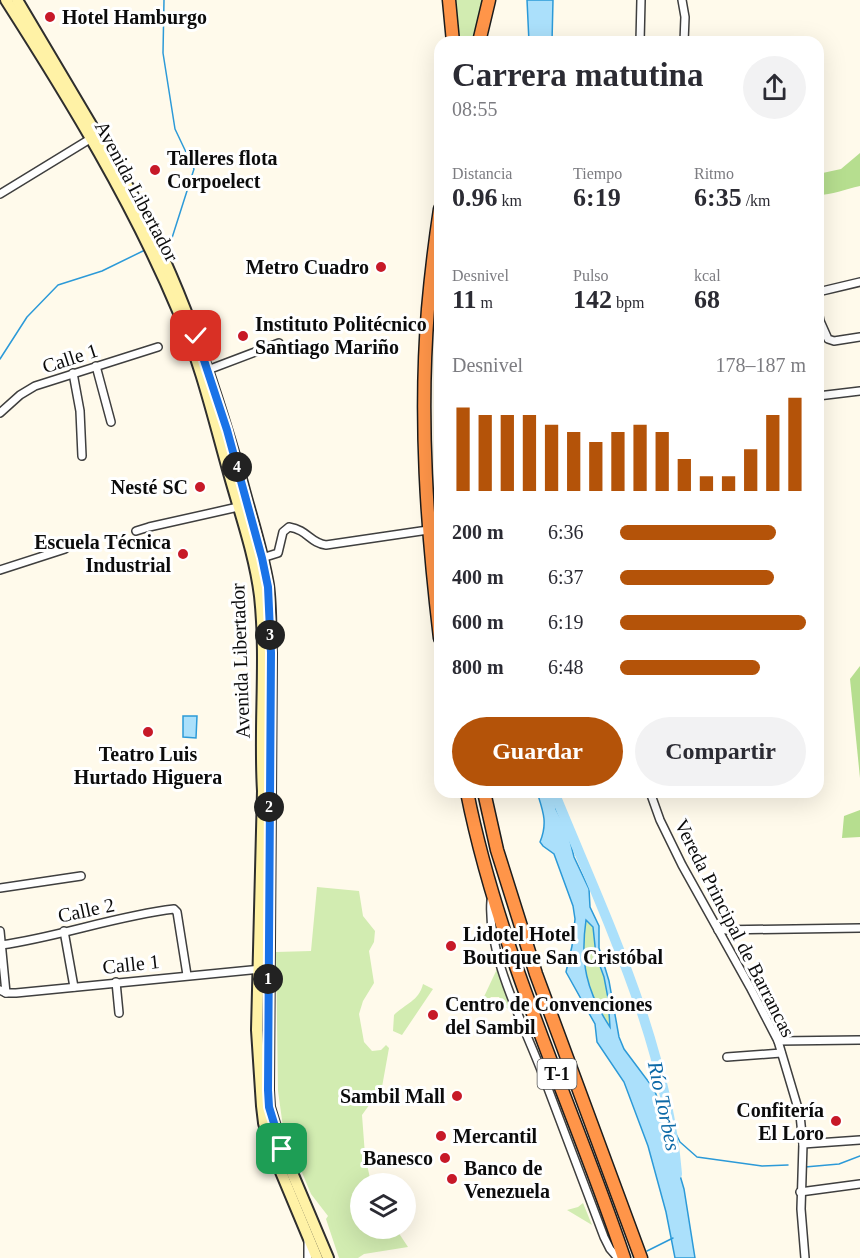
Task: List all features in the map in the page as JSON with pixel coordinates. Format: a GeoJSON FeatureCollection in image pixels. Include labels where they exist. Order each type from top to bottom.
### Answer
{"type":"FeatureCollection","features":[{"type":"Feature","properties":{"kind":"highway"},"geometry":{"type":"LineString","coordinates":[[449,0],[452,36]]}},
{"type":"Feature","properties":{"kind":"highway"},"geometry":{"type":"LineString","coordinates":[[480,36],[489,0]]}},
{"type":"Feature","properties":{"kind":"highway"},"geometry":{"type":"LineString","coordinates":[[434,260],[425,358],[425,456],[434,579]]}},
{"type":"Feature","properties":{"kind":"highway","name":"T-1"},"geometry":{"type":"LineString","coordinates":[[469,798],[492,889],[539,1028],[624,1258]]}},
{"type":"Feature","properties":{"kind":"highway","name":"T-1"},"geometry":{"type":"LineString","coordinates":[[485,798],[497,850],[536,974],[641,1258]]}},
{"type":"Feature","properties":{"kind":"main road","name":"Avenida Libertador"},"geometry":{"type":"LineString","coordinates":[[6,0],[120,191],[156,263],[227,430],[262,558],[268,587],[271,653],[263,969],[257,1030],[264,1124],[271,1148],[317,1258]]}},
{"type":"Feature","properties":{"kind":"main road","name":"Avenida Libertador"},"geometry":{"type":"LineString","coordinates":[[17,0],[144,216],[186,309],[252,559],[260,594],[261,614],[263,969],[269,1107],[282,1149],[328,1258]]}},
{"type":"Feature","properties":{"kind":"street"},"geometry":{"type":"LineString","coordinates":[[640,36],[641,0]]}},
{"type":"Feature","properties":{"kind":"street"},"geometry":{"type":"LineString","coordinates":[[682,0],[685,17],[684,36]]}},
{"type":"Feature","properties":{"kind":"street"},"geometry":{"type":"LineString","coordinates":[[0,194],[90,139]]}},
{"type":"Feature","properties":{"kind":"street"},"geometry":{"type":"LineString","coordinates":[[824,291],[860,282]]}},
{"type":"Feature","properties":{"kind":"street"},"geometry":{"type":"LineString","coordinates":[[824,330],[828,339],[834,341],[860,337]]}},
{"type":"Feature","properties":{"kind":"street"},"geometry":{"type":"LineString","coordinates":[[204,372],[279,343]]}},
{"type":"Feature","properties":{"kind":"street","name":"Calle 1"},"geometry":{"type":"LineString","coordinates":[[0,413],[20,395],[35,386],[158,348]]}},
{"type":"Feature","properties":{"kind":"street"},"geometry":{"type":"LineString","coordinates":[[96,366],[111,422]]}},
{"type":"Feature","properties":{"kind":"street"},"geometry":{"type":"LineString","coordinates":[[73,373],[80,411],[82,456]]}},
{"type":"Feature","properties":{"kind":"street"},"geometry":{"type":"LineString","coordinates":[[824,395],[860,391]]}},
{"type":"Feature","properties":{"kind":"street"},"geometry":{"type":"LineString","coordinates":[[136,531],[238,507]]}},
{"type":"Feature","properties":{"kind":"street"},"geometry":{"type":"LineString","coordinates":[[262,558],[278,553],[283,532],[289,527],[303,530],[319,544],[326,545],[429,530]]}},
{"type":"Feature","properties":{"kind":"street"},"geometry":{"type":"LineString","coordinates":[[0,570],[65,549]]}},
{"type":"Feature","properties":{"kind":"street","name":"Vereda Principal de Barrancas"},"geometry":{"type":"LineString","coordinates":[[652,798],[678,856],[778,1041],[800,1115],[803,1144],[800,1192],[805,1258]]}},
{"type":"Feature","properties":{"kind":"street"},"geometry":{"type":"LineString","coordinates":[[0,888],[81,876]]}},
{"type":"Feature","properties":{"kind":"street"},"geometry":{"type":"LineString","coordinates":[[492,889],[490,916],[502,968],[604,1237],[618,1258]]}},
{"type":"Feature","properties":{"kind":"street","name":"Calle 2"},"geometry":{"type":"LineString","coordinates":[[1,945],[25,942],[64,931],[171,909],[177,912],[187,975]]}},
{"type":"Feature","properties":{"kind":"street"},"geometry":{"type":"LineString","coordinates":[[718,930],[860,928]]}},
{"type":"Feature","properties":{"kind":"street"},"geometry":{"type":"LineString","coordinates":[[0,931],[3,992]]}},
{"type":"Feature","properties":{"kind":"street"},"geometry":{"type":"LineString","coordinates":[[64,931],[74,987]]}},
{"type":"Feature","properties":{"kind":"street","name":"Calle 1"},"geometry":{"type":"LineString","coordinates":[[3,992],[263,969]]}},
{"type":"Feature","properties":{"kind":"street"},"geometry":{"type":"LineString","coordinates":[[116,982],[119,1012]]}},
{"type":"Feature","properties":{"kind":"street"},"geometry":{"type":"LineString","coordinates":[[778,1041],[859,1040]]}},
{"type":"Feature","properties":{"kind":"street"},"geometry":{"type":"LineString","coordinates":[[727,1056],[781,1053]]}},
{"type":"Feature","properties":{"kind":"street"},"geometry":{"type":"LineString","coordinates":[[803,1144],[860,1140]]}},
{"type":"Feature","properties":{"kind":"street"},"geometry":{"type":"LineString","coordinates":[[800,1192],[860,1184]]}},
{"type":"Feature","properties":{"kind":"street"},"geometry":{"type":"LineString","coordinates":[[308,1237],[308,1258]]}},
{"type":"Feature","properties":{"kind":"green space"},"geometry":{"type":"Polygon","coordinates":[[[454,0],[484,0],[475,36],[458,36],[454,0]]]}},
{"type":"Feature","properties":{"kind":"green space"},"geometry":{"type":"Polygon","coordinates":[[[860,153],[860,186],[824,194],[824,173],[841,169],[860,153]]]}},
{"type":"Feature","properties":{"kind":"green space"},"geometry":{"type":"Polygon","coordinates":[[[860,666],[860,778],[850,679],[860,666]]]}},
{"type":"Feature","properties":{"kind":"green space"},"geometry":{"type":"Polygon","coordinates":[[[860,810],[860,837],[842,838],[844,816],[860,810]]]}},
{"type":"Feature","properties":{"kind":"green space"},"geometry":{"type":"Polygon","coordinates":[[[317,887],[359,891],[363,916],[375,931],[374,942],[369,951],[374,983],[363,1001],[359,1014],[364,1042],[372,1051],[381,1050],[386,1045],[389,1048],[382,1087],[362,1115],[369,1173],[350,1173],[350,1239],[403,1239],[408,1247],[364,1254],[358,1258],[339,1258],[326,1219],[328,1216],[311,1194],[283,1127],[278,1091],[276,952],[311,951],[317,887]]]}},
{"type":"Feature","properties":{"kind":"green space"},"geometry":{"type":"Polygon","coordinates":[[[586,919],[593,927],[596,955],[608,998],[610,1028],[595,1001],[586,977],[583,950],[586,919]]]}},
{"type":"Feature","properties":{"kind":"green space"},"geometry":{"type":"Polygon","coordinates":[[[497,969],[509,1009],[504,1007],[499,997],[491,997],[487,1001],[482,1001],[497,969]]]}},
{"type":"Feature","properties":{"kind":"green space"},"geometry":{"type":"Polygon","coordinates":[[[423,984],[433,989],[402,1035],[393,1031],[394,1015],[415,998],[423,984]]]}},
{"type":"Feature","properties":{"kind":"green space"},"geometry":{"type":"Polygon","coordinates":[[[583,1203],[592,1225],[567,1210],[583,1203]]]}},
{"type":"Feature","properties":{"kind":"water"},"geometry":{"type":"Polygon","coordinates":[[[527,0],[553,0],[552,36],[529,36],[527,0]]]}},
{"type":"Feature","properties":{"kind":"water"},"geometry":{"type":"Polygon","coordinates":[[[183,716],[197,716],[196,738],[183,737],[183,716]]]}},
{"type":"Feature","properties":{"kind":"water"},"geometry":{"type":"Polygon","coordinates":[[[539,798],[555,798],[556,809],[568,832],[574,857],[589,889],[590,907],[599,926],[599,948],[609,981],[619,1037],[624,1049],[654,1089],[665,1118],[684,1189],[695,1258],[675,1258],[666,1212],[648,1146],[624,1082],[597,1042],[595,1024],[566,972],[575,919],[573,906],[554,854],[540,842],[544,823],[539,798]],[[586,920],[584,949],[587,976],[595,1001],[610,1027],[604,977],[596,955],[593,927],[586,920]]]}},
{"type":"Feature","properties":{"kind":"waterway"},"geometry":{"type":"LineString","coordinates":[[162,243],[171,241],[194,169],[175,129],[163,53],[164,0]]}},
{"type":"Feature","properties":{"kind":"waterway"},"geometry":{"type":"LineString","coordinates":[[0,359],[27,317],[58,285],[102,271],[145,250]]}},
{"type":"Feature","properties":{"kind":"waterway","name":"Río Torbes"},"geometry":{"type":"LineString","coordinates":[[556,798],[612,932],[646,1027],[671,1124],[677,1174]]}},
{"type":"Feature","properties":{"kind":"waterway"},"geometry":{"type":"LineString","coordinates":[[671,1124],[680,1142],[697,1157],[762,1166],[788,1165]]}},
{"type":"Feature","properties":{"kind":"waterway"},"geometry":{"type":"LineString","coordinates":[[805,1167],[839,1164],[860,1156]]}},
{"type":"Feature","properties":{"kind":"waterway"},"geometry":{"type":"LineString","coordinates":[[647,1251],[673,1238]]}},
{"type":"Feature","properties":{"kind":"place","name":"Hotel Hamburgo"},"geometry":{"type":"Point","coordinates":[50,17]}},
{"type":"Feature","properties":{"kind":"place","name":"Talleres flota Corpoelect"},"geometry":{"type":"Point","coordinates":[155,170]}},
{"type":"Feature","properties":{"kind":"place","name":"Metro Cuadro"},"geometry":{"type":"Point","coordinates":[381,267]}},
{"type":"Feature","properties":{"kind":"place","name":"Instituto Politécnico Santiago Mariño"},"geometry":{"type":"Point","coordinates":[243,336]}},
{"type":"Feature","properties":{"kind":"place","name":"Nesté SC"},"geometry":{"type":"Point","coordinates":[200,487]}},
{"type":"Feature","properties":{"kind":"place","name":"Escuela Técnica Industrial"},"geometry":{"type":"Point","coordinates":[183,554]}},
{"type":"Feature","properties":{"kind":"place","name":"Teatro Luis Hurtado Higuera"},"geometry":{"type":"Point","coordinates":[148,732]}},
{"type":"Feature","properties":{"kind":"place","name":"Lidotel Hotel Boutique San Cristóbal"},"geometry":{"type":"Point","coordinates":[451,946]}},
{"type":"Feature","properties":{"kind":"place","name":"Centro de Convenciones del Sambil"},"geometry":{"type":"Point","coordinates":[433,1015]}},
{"type":"Feature","properties":{"kind":"place","name":"Sambil Mall"},"geometry":{"type":"Point","coordinates":[457,1096]}},
{"type":"Feature","properties":{"kind":"place","name":"Confitería El Loro"},"geometry":{"type":"Point","coordinates":[836,1121]}},
{"type":"Feature","properties":{"kind":"place","name":"Mercantil"},"geometry":{"type":"Point","coordinates":[441,1136]}},
{"type":"Feature","properties":{"kind":"place","name":"Banesco"},"geometry":{"type":"Point","coordinates":[445,1158]}},
{"type":"Feature","properties":{"kind":"place","name":"Banco de Venezuela"},"geometry":{"type":"Point","coordinates":[452,1179]}},
{"type":"Feature","properties":{"kind":"route"},"geometry":{"type":"LineString","coordinates":[[196,336],[227,430],[268,587],[271,653],[268,1090],[269,1107],[282,1149]]}}]}
